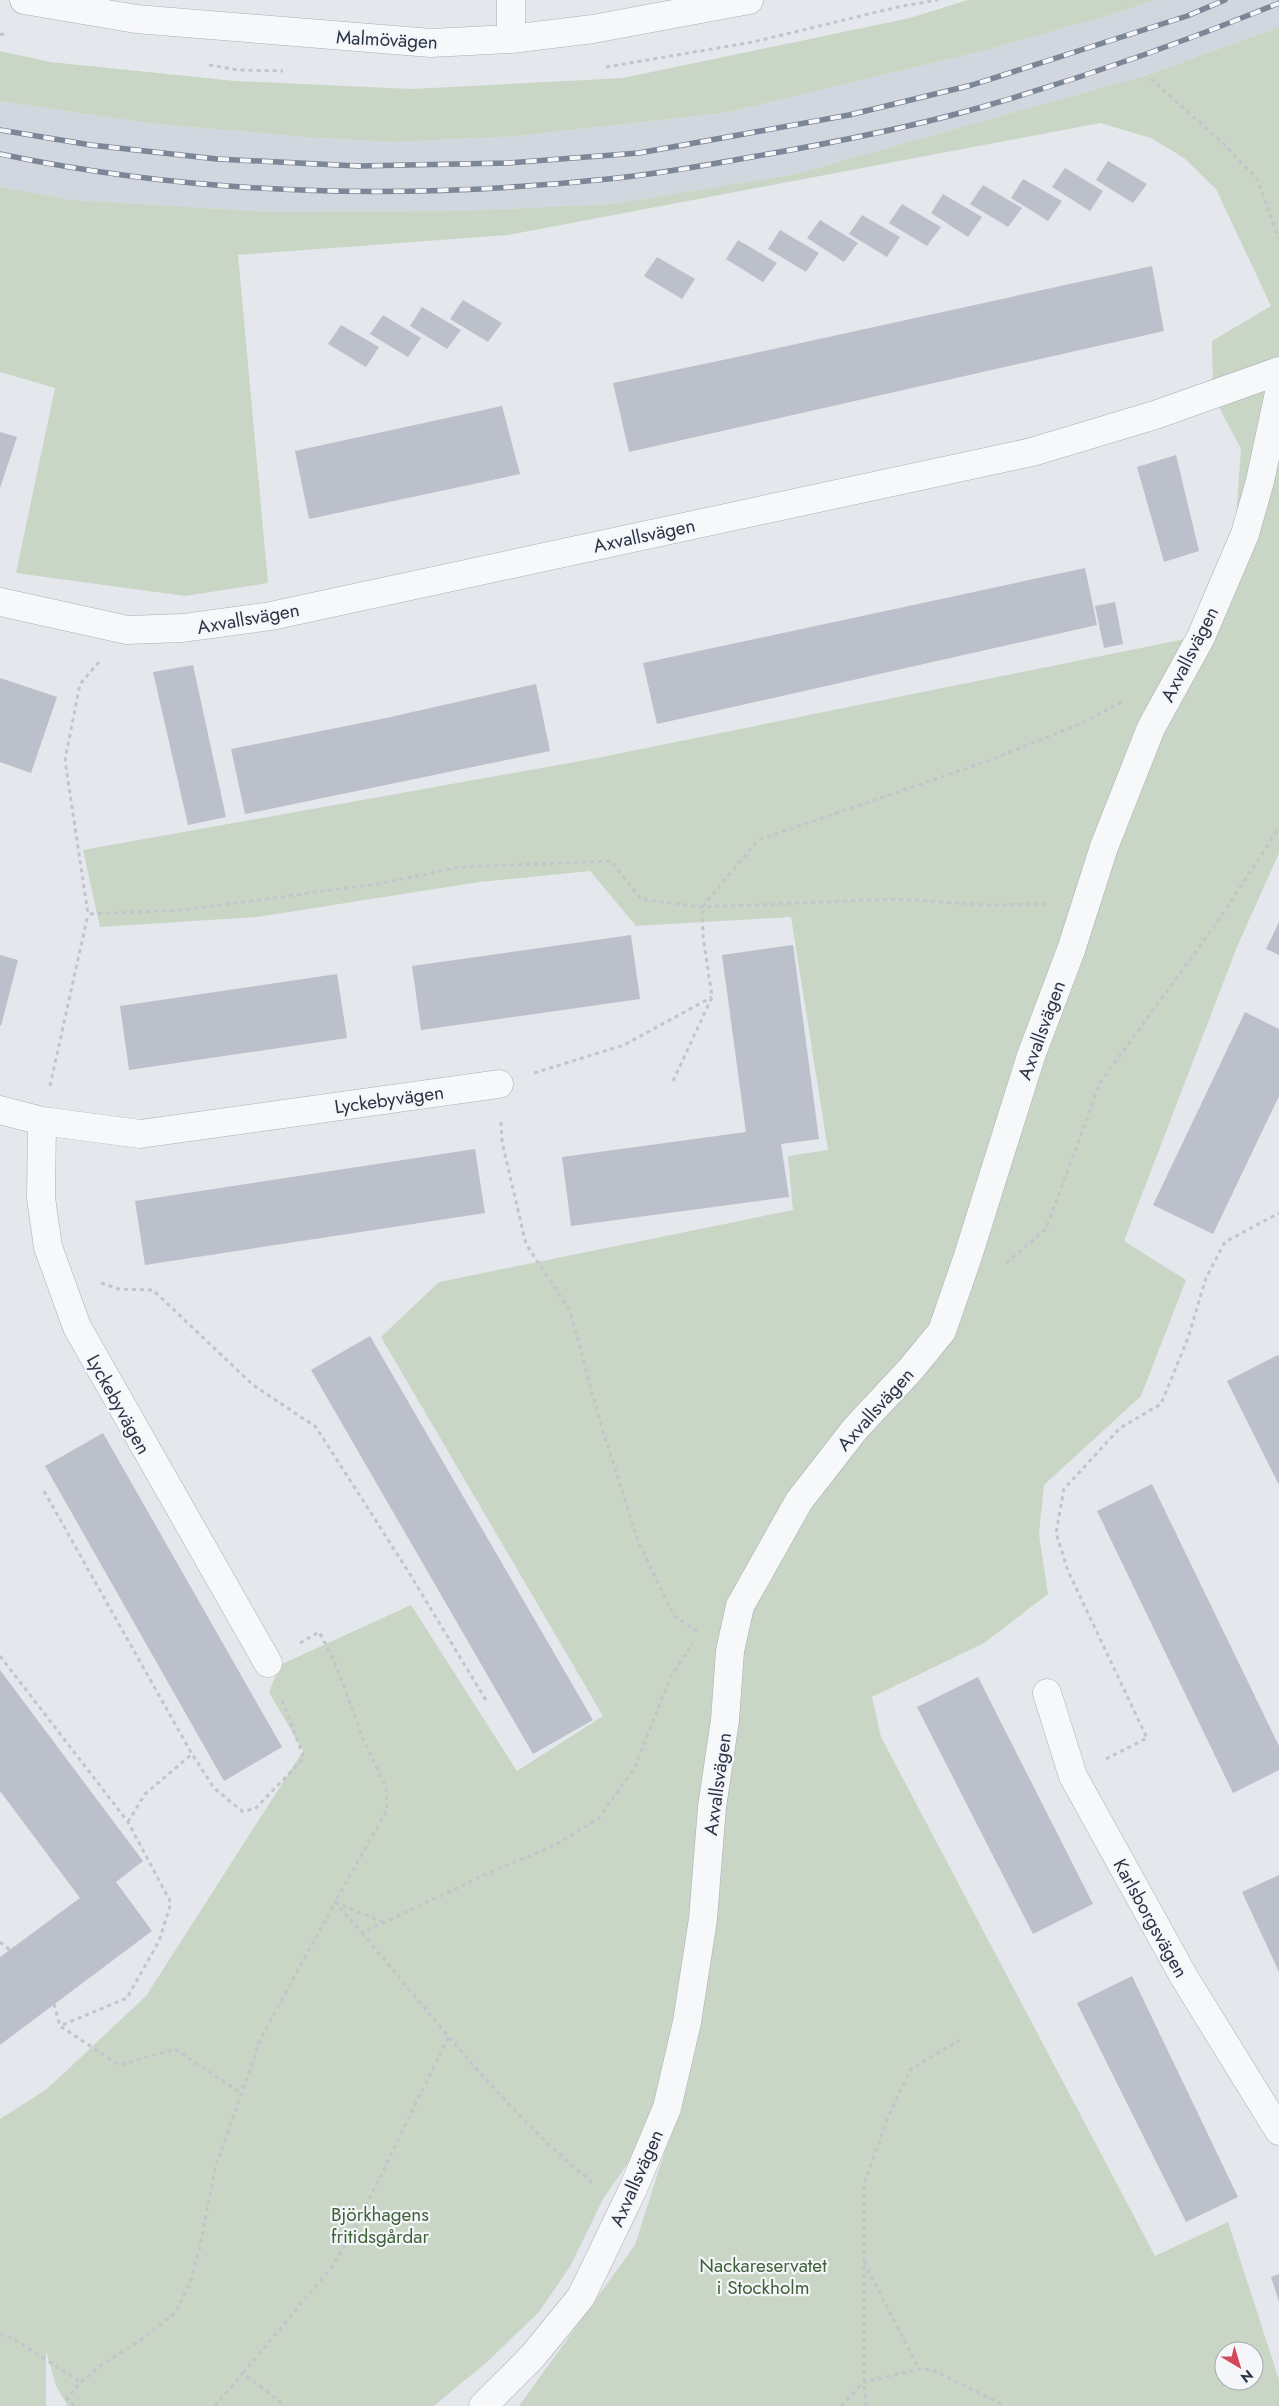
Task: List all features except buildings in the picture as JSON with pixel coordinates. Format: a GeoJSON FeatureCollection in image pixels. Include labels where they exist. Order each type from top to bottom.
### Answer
{"type":"FeatureCollection","features":[{"type":"Feature","properties":{"kind":"street","name":"Malmövägen"},"geometry":{"type":"LineString","coordinates":[[24,0],[136,19],[431,43],[511,39],[593,29],[750,0]]}},
{"type":"Feature","properties":{"kind":"street"},"geometry":{"type":"LineString","coordinates":[[511,0],[511,39]]}},
{"type":"Feature","properties":{"kind":"street","name":"Axvallsvägen"},"geometry":{"type":"LineString","coordinates":[[0,602],[127,630],[184,628],[271,616],[1032,452],[1155,415],[1279,371]]}},
{"type":"Feature","properties":{"kind":"street","name":"Axvallsvägen"},"geometry":{"type":"LineString","coordinates":[[483,2406],[532,2357],[581,2297],[633,2189],[667,2108],[687,2022],[704,1919],[712,1807],[726,1720],[730,1651],[740,1606],[799,1501],[855,1429],[911,1369],[942,1332],[1031,1056],[1071,950],[1084,903],[1151,728],[1202,637],[1245,534],[1260,481],[1279,392]]}},
{"type":"Feature","properties":{"kind":"street","name":"Lyckebyvägen"},"geometry":{"type":"LineString","coordinates":[[0,1110],[42,1121],[140,1134],[499,1084]]}},
{"type":"Feature","properties":{"kind":"street","name":"Lyckebyvägen"},"geometry":{"type":"LineString","coordinates":[[42,1121],[41,1198],[48,1247],[76,1327],[264,1658]]}},
{"type":"Feature","properties":{"kind":"street","name":"Karlsborgsvägen"},"geometry":{"type":"LineString","coordinates":[[1047,1693],[1073,1776],[1184,1977],[1279,2131]]}},
{"type":"Feature","properties":{"kind":"path"},"geometry":{"type":"LineString","coordinates":[[1151,79],[1225,145],[1257,179],[1279,239]]}},
{"type":"Feature","properties":{"kind":"path"},"geometry":{"type":"LineString","coordinates":[[42,1121],[88,914],[65,760],[80,684],[127,630]]}},
{"type":"Feature","properties":{"kind":"path"},"geometry":{"type":"LineString","coordinates":[[673,1081],[712,997],[703,936],[702,907],[758,840],[988,761],[1082,723],[1123,702]]}},
{"type":"Feature","properties":{"kind":"path"},"geometry":{"type":"LineString","coordinates":[[1001,1268],[1046,1229],[1100,1083],[1218,921],[1279,828]]}},
{"type":"Feature","properties":{"kind":"path"},"geometry":{"type":"LineString","coordinates":[[88,914],[183,910],[377,884],[461,867],[612,861],[641,899],[702,907],[896,899],[987,905],[1084,903]]}},
{"type":"Feature","properties":{"kind":"path"},"geometry":{"type":"LineString","coordinates":[[362,1933],[554,1845],[598,1819],[634,1768],[670,1678],[700,1632],[674,1616],[638,1541],[600,1422],[570,1311],[526,1244],[502,1142],[499,1084],[624,1045],[712,997]]}},
{"type":"Feature","properties":{"kind":"path"},"geometry":{"type":"LineString","coordinates":[[1073,1776],[1148,1738],[1068,1570],[1056,1534],[1064,1489],[1120,1428],[1161,1404],[1188,1338],[1206,1278],[1225,1242],[1279,1213]]}},
{"type":"Feature","properties":{"kind":"path"},"geometry":{"type":"LineString","coordinates":[[97,1282],[119,1289],[153,1290],[253,1385],[316,1427],[408,1571],[488,1702]]}},
{"type":"Feature","properties":{"kind":"path"},"geometry":{"type":"LineString","coordinates":[[44,1492],[192,1754],[214,1788],[242,1811],[255,1809],[304,1758],[285,1705],[264,1658],[319,1632],[334,1660],[364,1741],[386,1788],[386,1810],[261,2038],[215,2168],[200,2247],[190,2283],[176,2312],[141,2340],[104,2363],[81,2382],[67,2398],[74,2406]]}},
{"type":"Feature","properties":{"kind":"path"},"geometry":{"type":"LineString","coordinates":[[0,1656],[128,1822],[171,1903],[160,1941],[127,1998],[60,2026]]}},
{"type":"Feature","properties":{"kind":"path"},"geometry":{"type":"LineString","coordinates":[[128,1822],[145,1794],[192,1754]]}},
{"type":"Feature","properties":{"kind":"path"},"geometry":{"type":"LineString","coordinates":[[335,1902],[448,2038],[553,2151],[592,2182],[633,2189]]}},
{"type":"Feature","properties":{"kind":"path"},"geometry":{"type":"LineString","coordinates":[[335,1902],[383,1923]]}},
{"type":"Feature","properties":{"kind":"path"},"geometry":{"type":"LineString","coordinates":[[0,1942],[10,1950]]}},
{"type":"Feature","properties":{"kind":"path"},"geometry":{"type":"LineString","coordinates":[[54,2004],[60,2026],[119,2065],[175,2049],[242,2094]]}},
{"type":"Feature","properties":{"kind":"path"},"geometry":{"type":"LineString","coordinates":[[215,2406],[331,2268],[353,2232],[448,2038]]}},
{"type":"Feature","properties":{"kind":"path"},"geometry":{"type":"LineString","coordinates":[[866,2406],[864,2382],[864,2184],[889,2115],[911,2069],[960,2040]]}},
{"type":"Feature","properties":{"kind":"path"},"geometry":{"type":"LineString","coordinates":[[864,2261],[919,2369]]}},
{"type":"Feature","properties":{"kind":"path"},"geometry":{"type":"LineString","coordinates":[[0,2334],[12,2338],[81,2382]]}},
{"type":"Feature","properties":{"kind":"path"},"geometry":{"type":"LineString","coordinates":[[841,2406],[864,2382],[919,2369],[933,2370],[1005,2406]]}},
{"type":"Feature","properties":{"kind":"path"},"geometry":{"type":"LineString","coordinates":[[243,2372],[285,2406]]}},
{"type":"Feature","properties":{"kind":"shaded area"},"geometry":{"type":"Polygon","coordinates":[[[1154,0],[1279,0],[1279,27],[1147,75],[795,174],[613,204],[455,211],[272,212],[73,200],[0,187],[0,101],[147,123],[318,138],[394,142],[518,136],[724,113],[983,51],[1131,9],[1154,0]]]}},
{"type":"Feature","properties":{"kind":"green space"},"geometry":{"type":"Polygon","coordinates":[[[968,0],[1154,0],[1131,9],[983,51],[724,113],[518,136],[394,142],[318,138],[147,123],[0,101],[0,51],[50,62],[235,81],[412,89],[623,78],[910,18],[968,0]]]}},
{"type":"Feature","properties":{"kind":"green space"},"geometry":{"type":"Polygon","coordinates":[[[1279,27],[1279,853],[1237,947],[1124,1241],[1186,1280],[1141,1396],[1044,1485],[1039,1534],[1048,1594],[984,1643],[872,1697],[881,1737],[1155,2256],[1228,2222],[1279,2380],[1279,2406],[519,2406],[635,2245],[689,2075],[603,2199],[571,2265],[539,2312],[487,2362],[434,2406],[68,2406],[56,2386],[46,2350],[46,2406],[0,2406],[0,2119],[47,2089],[146,1996],[303,1751],[269,1692],[280,1665],[411,1605],[517,1771],[603,1716],[381,1337],[439,1282],[793,1210],[788,1156],[828,1150],[791,917],[636,926],[590,871],[479,882],[257,917],[100,927],[83,850],[597,758],[1190,638],[1236,518],[1241,449],[1213,396],[1212,341],[1271,306],[1216,189],[1184,158],[1151,138],[1100,123],[508,235],[238,255],[268,583],[185,596],[16,573],[55,388],[0,372],[0,187],[73,200],[272,212],[455,211],[613,204],[795,174],[1147,75],[1279,27]]]}},
{"type":"Feature","properties":{"kind":"railway"},"geometry":{"type":"LineString","coordinates":[[0,130],[91,145],[217,159],[358,166],[507,163],[639,153],[849,115],[972,85],[1187,16],[1225,0]]}},
{"type":"Feature","properties":{"kind":"railway"},"geometry":{"type":"LineString","coordinates":[[0,154],[75,168],[151,179],[303,190],[456,190],[532,186],[627,177],[813,146],[954,115],[1132,59],[1279,3]]}},
{"type":"Feature","properties":{"kind":"park label","name":"Björkhagens fritidsgårdar"},"geometry":{"type":"Point","coordinates":[380,2225]}},
{"type":"Feature","properties":{"kind":"park label","name":"Nackareservatet i Stockholm"},"geometry":{"type":"Point","coordinates":[763,2276]}}]}
